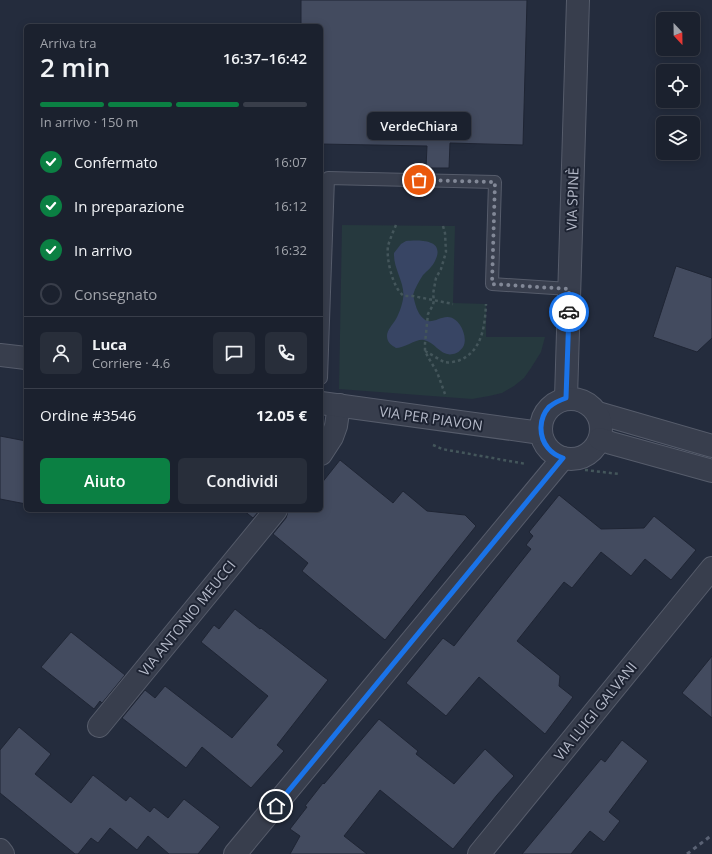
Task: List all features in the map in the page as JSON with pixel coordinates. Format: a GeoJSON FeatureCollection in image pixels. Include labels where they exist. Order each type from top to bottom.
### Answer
{"type":"FeatureCollection","features":[{"type":"Feature","properties":{"kind":"street","name":"VIA SPINÈ"},"geometry":{"type":"LineString","coordinates":[[566,398],[578,0]]}},
{"type":"Feature","properties":{"kind":"street"},"geometry":{"type":"LineString","coordinates":[[0,355],[24,358]]}},
{"type":"Feature","properties":{"kind":"street"},"geometry":{"type":"LineString","coordinates":[[566,398],[584,400],[592,405],[598,413],[602,431],[600,439],[596,447],[585,456],[572,459],[563,458],[555,455],[548,449],[543,441],[541,423],[549,407],[557,401],[566,398]]}},
{"type":"Feature","properties":{"kind":"street"},"geometry":{"type":"LineString","coordinates":[[323,451],[332,437],[336,426],[330,404]]}},
{"type":"Feature","properties":{"kind":"street","name":"VIA PER PIAVON"},"geometry":{"type":"LineString","coordinates":[[330,404],[541,433]]}},
{"type":"Feature","properties":{"kind":"street"},"geometry":{"type":"LineString","coordinates":[[598,413],[712,446]]}},
{"type":"Feature","properties":{"kind":"street"},"geometry":{"type":"LineString","coordinates":[[600,439],[712,471]]}},
{"type":"Feature","properties":{"kind":"street"},"geometry":{"type":"LineString","coordinates":[[236,854],[563,458]]}},
{"type":"Feature","properties":{"kind":"street","name":"VIA ANTONIO MEUCCI"},"geometry":{"type":"LineString","coordinates":[[99,726],[274,512]]}},
{"type":"Feature","properties":{"kind":"street","name":"VIA LUIGI GALVANI"},"geometry":{"type":"LineString","coordinates":[[479,854],[712,568]]}},
{"type":"Feature","properties":{"kind":"street"},"geometry":{"type":"LineString","coordinates":[[0,850],[3,854]]}},
{"type":"Feature","properties":{"kind":"lane"},"geometry":{"type":"LineString","coordinates":[[323,321],[328,178],[495,182],[492,284],[569,289]]}},
{"type":"Feature","properties":{"kind":"path"},"geometry":{"type":"LineString","coordinates":[[396,225],[388,248],[388,258],[392,275],[398,290],[404,296],[413,296],[453,304]]}},
{"type":"Feature","properties":{"kind":"path"},"geometry":{"type":"LineString","coordinates":[[443,226],[446,252],[441,269],[436,278],[433,294],[434,305],[428,314],[425,351],[437,372],[445,397]]}},
{"type":"Feature","properties":{"kind":"path"},"geometry":{"type":"LineString","coordinates":[[425,351],[446,362],[456,361],[470,354],[477,346],[482,336],[486,315],[486,304]]}},
{"type":"Feature","properties":{"kind":"green space"},"geometry":{"type":"Polygon","coordinates":[[[342,225],[455,226],[453,303],[486,304],[486,337],[545,337],[541,352],[524,378],[502,393],[472,399],[339,389],[342,225]]]}},
{"type":"Feature","properties":{"kind":"water"},"geometry":{"type":"Polygon","coordinates":[[[406,241],[430,242],[437,248],[434,263],[423,275],[413,295],[418,311],[426,321],[447,317],[459,323],[464,333],[465,343],[459,352],[449,354],[445,353],[428,341],[424,340],[418,340],[396,348],[388,340],[388,332],[396,319],[403,301],[403,288],[395,265],[394,253],[401,244],[406,241]]]}},
{"type":"Feature","properties":{"kind":"building"},"geometry":{"type":"Polygon","coordinates":[[[301,0],[527,0],[523,145],[450,143],[449,168],[426,168],[427,146],[323,144],[323,24],[301,24],[301,0]]]}},
{"type":"Feature","properties":{"kind":"building"},"geometry":{"type":"Polygon","coordinates":[[[676,266],[712,278],[712,338],[697,352],[653,337],[676,266]]]}},
{"type":"Feature","properties":{"kind":"building"},"geometry":{"type":"Polygon","coordinates":[[[0,436],[24,441],[24,504],[0,499],[0,436]]]}},
{"type":"Feature","properties":{"kind":"building"},"geometry":{"type":"Polygon","coordinates":[[[340,460],[393,503],[403,491],[427,511],[465,515],[476,526],[385,640],[302,571],[308,563],[273,534],[286,518],[288,512],[323,512],[323,481],[340,460]]]}},
{"type":"Feature","properties":{"kind":"building"},"geometry":{"type":"Polygon","coordinates":[[[559,495],[601,529],[644,528],[654,516],[696,550],[671,580],[645,559],[631,576],[601,552],[572,588],[564,582],[517,641],[560,676],[559,686],[573,697],[545,734],[479,677],[446,716],[406,683],[443,638],[454,646],[531,549],[526,545],[533,536],[529,532],[559,495]]]}},
{"type":"Feature","properties":{"kind":"building"},"geometry":{"type":"Polygon","coordinates":[[[246,512],[258,512],[253,518],[246,512]]]}},
{"type":"Feature","properties":{"kind":"building"},"geometry":{"type":"Polygon","coordinates":[[[235,609],[328,680],[277,745],[284,751],[251,788],[202,747],[186,768],[122,718],[145,690],[155,698],[165,686],[232,738],[268,696],[201,642],[214,625],[219,629],[235,609]]]}},
{"type":"Feature","properties":{"kind":"building"},"geometry":{"type":"Polygon","coordinates":[[[71,632],[125,675],[102,703],[100,701],[94,709],[41,667],[71,632]]]}},
{"type":"Feature","properties":{"kind":"building"},"geometry":{"type":"Polygon","coordinates":[[[712,656],[712,718],[682,693],[712,656]]]}},
{"type":"Feature","properties":{"kind":"building"},"geometry":{"type":"Polygon","coordinates":[[[379,719],[418,751],[416,754],[454,784],[485,749],[514,776],[453,849],[380,790],[344,836],[367,854],[290,854],[300,836],[290,829],[307,807],[305,806],[379,719]]]}},
{"type":"Feature","properties":{"kind":"building"},"geometry":{"type":"Polygon","coordinates":[[[19,727],[51,754],[35,774],[71,803],[93,775],[126,801],[130,796],[150,812],[154,807],[168,818],[184,799],[220,827],[198,854],[169,854],[148,836],[137,850],[110,828],[98,843],[91,838],[78,854],[75,854],[0,793],[0,750],[19,727]]]}},
{"type":"Feature","properties":{"kind":"building"},"geometry":{"type":"Polygon","coordinates":[[[622,740],[648,761],[609,812],[620,821],[604,842],[590,831],[571,854],[522,854],[601,759],[605,762],[622,740]]]}},
{"type":"Feature","properties":{"kind":"railway"},"geometry":{"type":"LineString","coordinates":[[687,854],[712,835]]}},
{"type":"Feature","properties":{"kind":"way so far"},"geometry":{"type":"LineString","coordinates":[[419,180],[495,182],[492,284],[569,289],[569,312]]}},
{"type":"Feature","properties":{"kind":"place","name":"VerdeChiara"},"geometry":{"type":"Point","coordinates":[419,180]}},
{"type":"Feature","properties":{"kind":"route"},"geometry":{"type":"LineString","coordinates":[[276,806],[563,458],[555,455],[548,449],[543,441],[541,423],[549,407],[557,401],[566,398],[569,312]]}}]}
